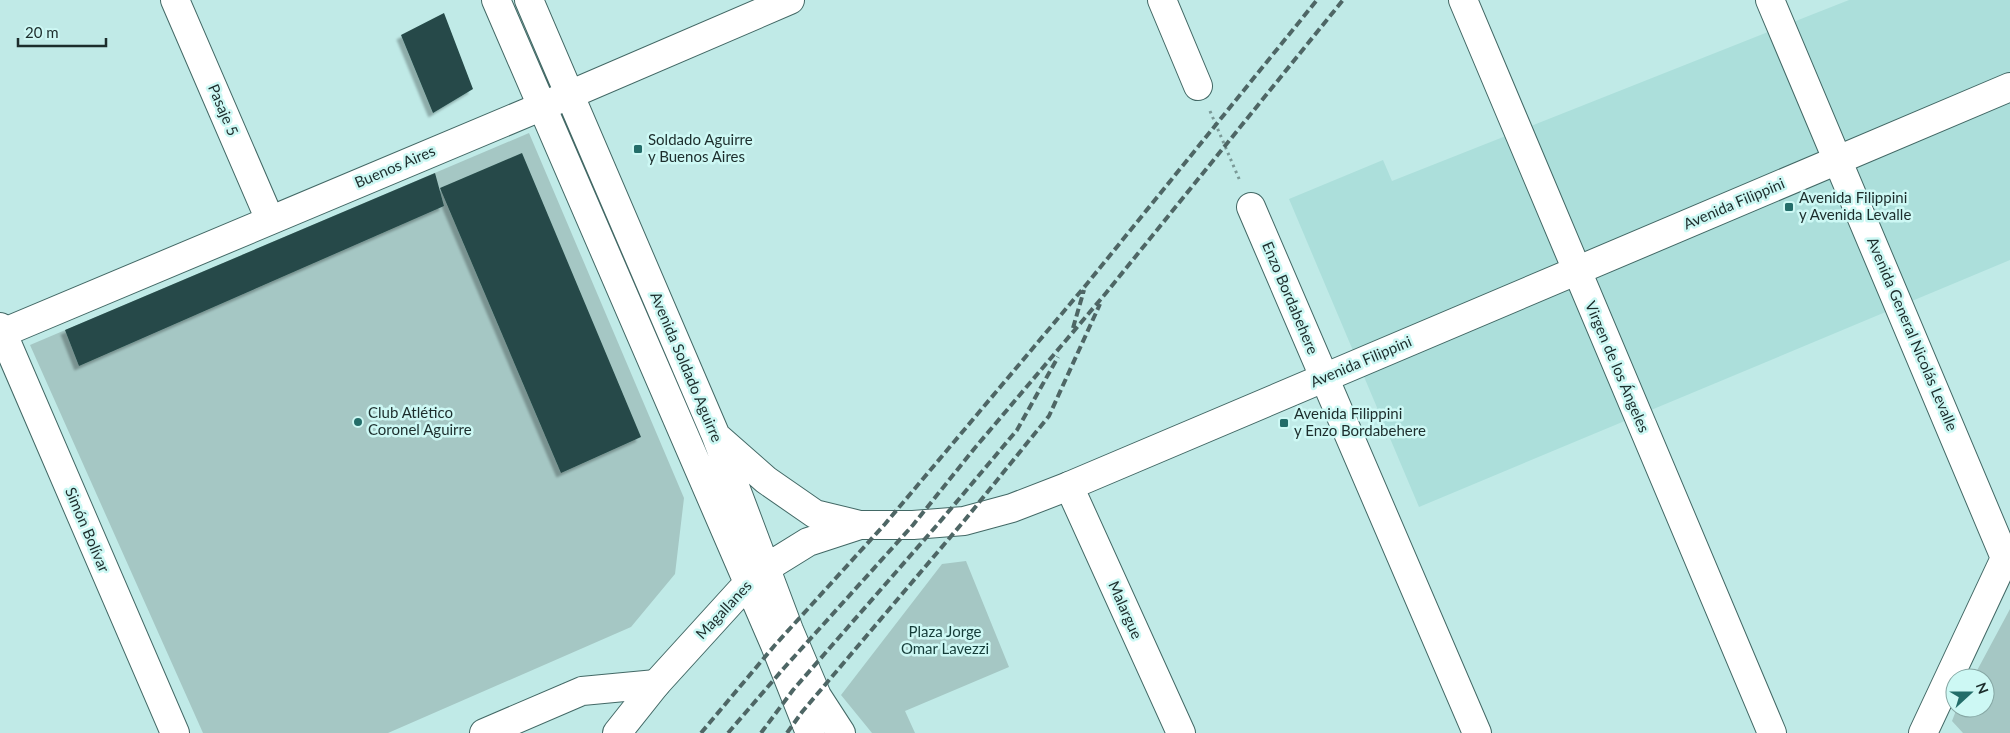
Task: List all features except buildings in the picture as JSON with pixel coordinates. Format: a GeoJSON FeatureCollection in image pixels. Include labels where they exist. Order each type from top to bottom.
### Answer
{"type":"FeatureCollection","features":[{"type":"Feature","properties":{"kind":"street","name":"Pasaje 5"},"geometry":{"type":"LineString","coordinates":[[175,0],[270,220]]}},
{"type":"Feature","properties":{"kind":"street","name":"Avenida Soldado Aguirre"},"geometry":{"type":"LineString","coordinates":[[496,0],[542,106],[756,576],[817,696],[841,733]]}},
{"type":"Feature","properties":{"kind":"street","name":"Avenida Soldado Aguirre"},"geometry":{"type":"LineString","coordinates":[[529,0],[716,436],[775,645],[810,733]]}},
{"type":"Feature","properties":{"kind":"street","name":"Buenos Aires"},"geometry":{"type":"LineString","coordinates":[[1,331],[569,95],[790,0]]}},
{"type":"Feature","properties":{"kind":"street"},"geometry":{"type":"LineString","coordinates":[[1162,0],[1198,86]]}},
{"type":"Feature","properties":{"kind":"street","name":"Virgen de los Ángeles"},"geometry":{"type":"LineString","coordinates":[[1463,0],[1772,733]]}},
{"type":"Feature","properties":{"kind":"street","name":"Avenida General Nicolás Levalle"},"geometry":{"type":"LineString","coordinates":[[1770,0],[2008,559]]}},
{"type":"Feature","properties":{"kind":"street","name":"Avenida Filippini"},"geometry":{"type":"LineString","coordinates":[[716,436],[766,480],[815,514],[860,525],[913,525],[964,521],[1012,508],[1069,486],[2010,87]]}},
{"type":"Feature","properties":{"kind":"street","name":"Enzo Bordabehere"},"geometry":{"type":"LineString","coordinates":[[1251,208],[1477,733]]}},
{"type":"Feature","properties":{"kind":"street","name":"Simón Bolívar"},"geometry":{"type":"LineString","coordinates":[[1,331],[175,733]]}},
{"type":"Feature","properties":{"kind":"street","name":"Malargue"},"geometry":{"type":"LineString","coordinates":[[1069,486],[1181,733]]}},
{"type":"Feature","properties":{"kind":"street","name":"Magallanes"},"geometry":{"type":"LineString","coordinates":[[617,733],[656,684],[756,576],[808,542],[860,525]]}},
{"type":"Feature","properties":{"kind":"street"},"geometry":{"type":"LineString","coordinates":[[1923,733],[2008,559]]}},
{"type":"Feature","properties":{"kind":"street"},"geometry":{"type":"LineString","coordinates":[[484,733],[582,692],[656,684]]}},
{"type":"Feature","properties":{"kind":"path"},"geometry":{"type":"LineString","coordinates":[[1198,86],[1251,208]]}},
{"type":"Feature","properties":{"kind":"shaded area"},"geometry":{"type":"Polygon","coordinates":[[[1849,0],[2010,0],[2010,260],[1419,507],[1289,199],[1383,160],[1392,181],[1849,0]]]}},
{"type":"Feature","properties":{"kind":"green space","name":"Club Atlético Coronel Aguirre"},"geometry":{"type":"Polygon","coordinates":[[[529,133],[684,498],[675,574],[631,627],[388,733],[203,733],[30,345],[529,133]]]}},
{"type":"Feature","properties":{"kind":"green space","name":"Plaza Jorge Omar Lavezzi"},"geometry":{"type":"Polygon","coordinates":[[[966,561],[1009,667],[905,711],[915,733],[872,733],[841,695],[942,564],[966,561]]]}},
{"type":"Feature","properties":{"kind":"green space"},"geometry":{"type":"Polygon","coordinates":[[[2010,609],[2010,733],[1963,733],[1952,721],[1953,718],[1995,718],[1995,668],[1978,668],[2010,609]]]}},
{"type":"Feature","properties":{"kind":"railway"},"geometry":{"type":"LineString","coordinates":[[701,733],[775,645],[885,524],[1086,285],[1317,0]]}},
{"type":"Feature","properties":{"kind":"railway"},"geometry":{"type":"LineString","coordinates":[[728,733],[913,525],[974,449],[1106,293],[1343,0]]}},
{"type":"Feature","properties":{"kind":"railway"},"geometry":{"type":"LineString","coordinates":[[1073,328],[1084,290]]}},
{"type":"Feature","properties":{"kind":"railway"},"geometry":{"type":"LineString","coordinates":[[787,733],[802,712],[964,521],[1049,416],[1100,304]]}},
{"type":"Feature","properties":{"kind":"railway"},"geometry":{"type":"LineString","coordinates":[[761,733],[793,690],[938,524],[1017,430],[1058,357]]}},
{"type":"Feature","properties":{"kind":"place","name":"Soldado Aguirre y Buenos Aires"},"geometry":{"type":"Point","coordinates":[638,149]}},
{"type":"Feature","properties":{"kind":"place","name":"Avenida Filippini y Avenida Levalle"},"geometry":{"type":"Point","coordinates":[1789,207]}},
{"type":"Feature","properties":{"kind":"place","name":"Club Atlético Coronel Aguirre"},"geometry":{"type":"Point","coordinates":[358,422]}},
{"type":"Feature","properties":{"kind":"place","name":"Avenida Filippini y Enzo Bordabehere"},"geometry":{"type":"Point","coordinates":[1284,423]}}]}
